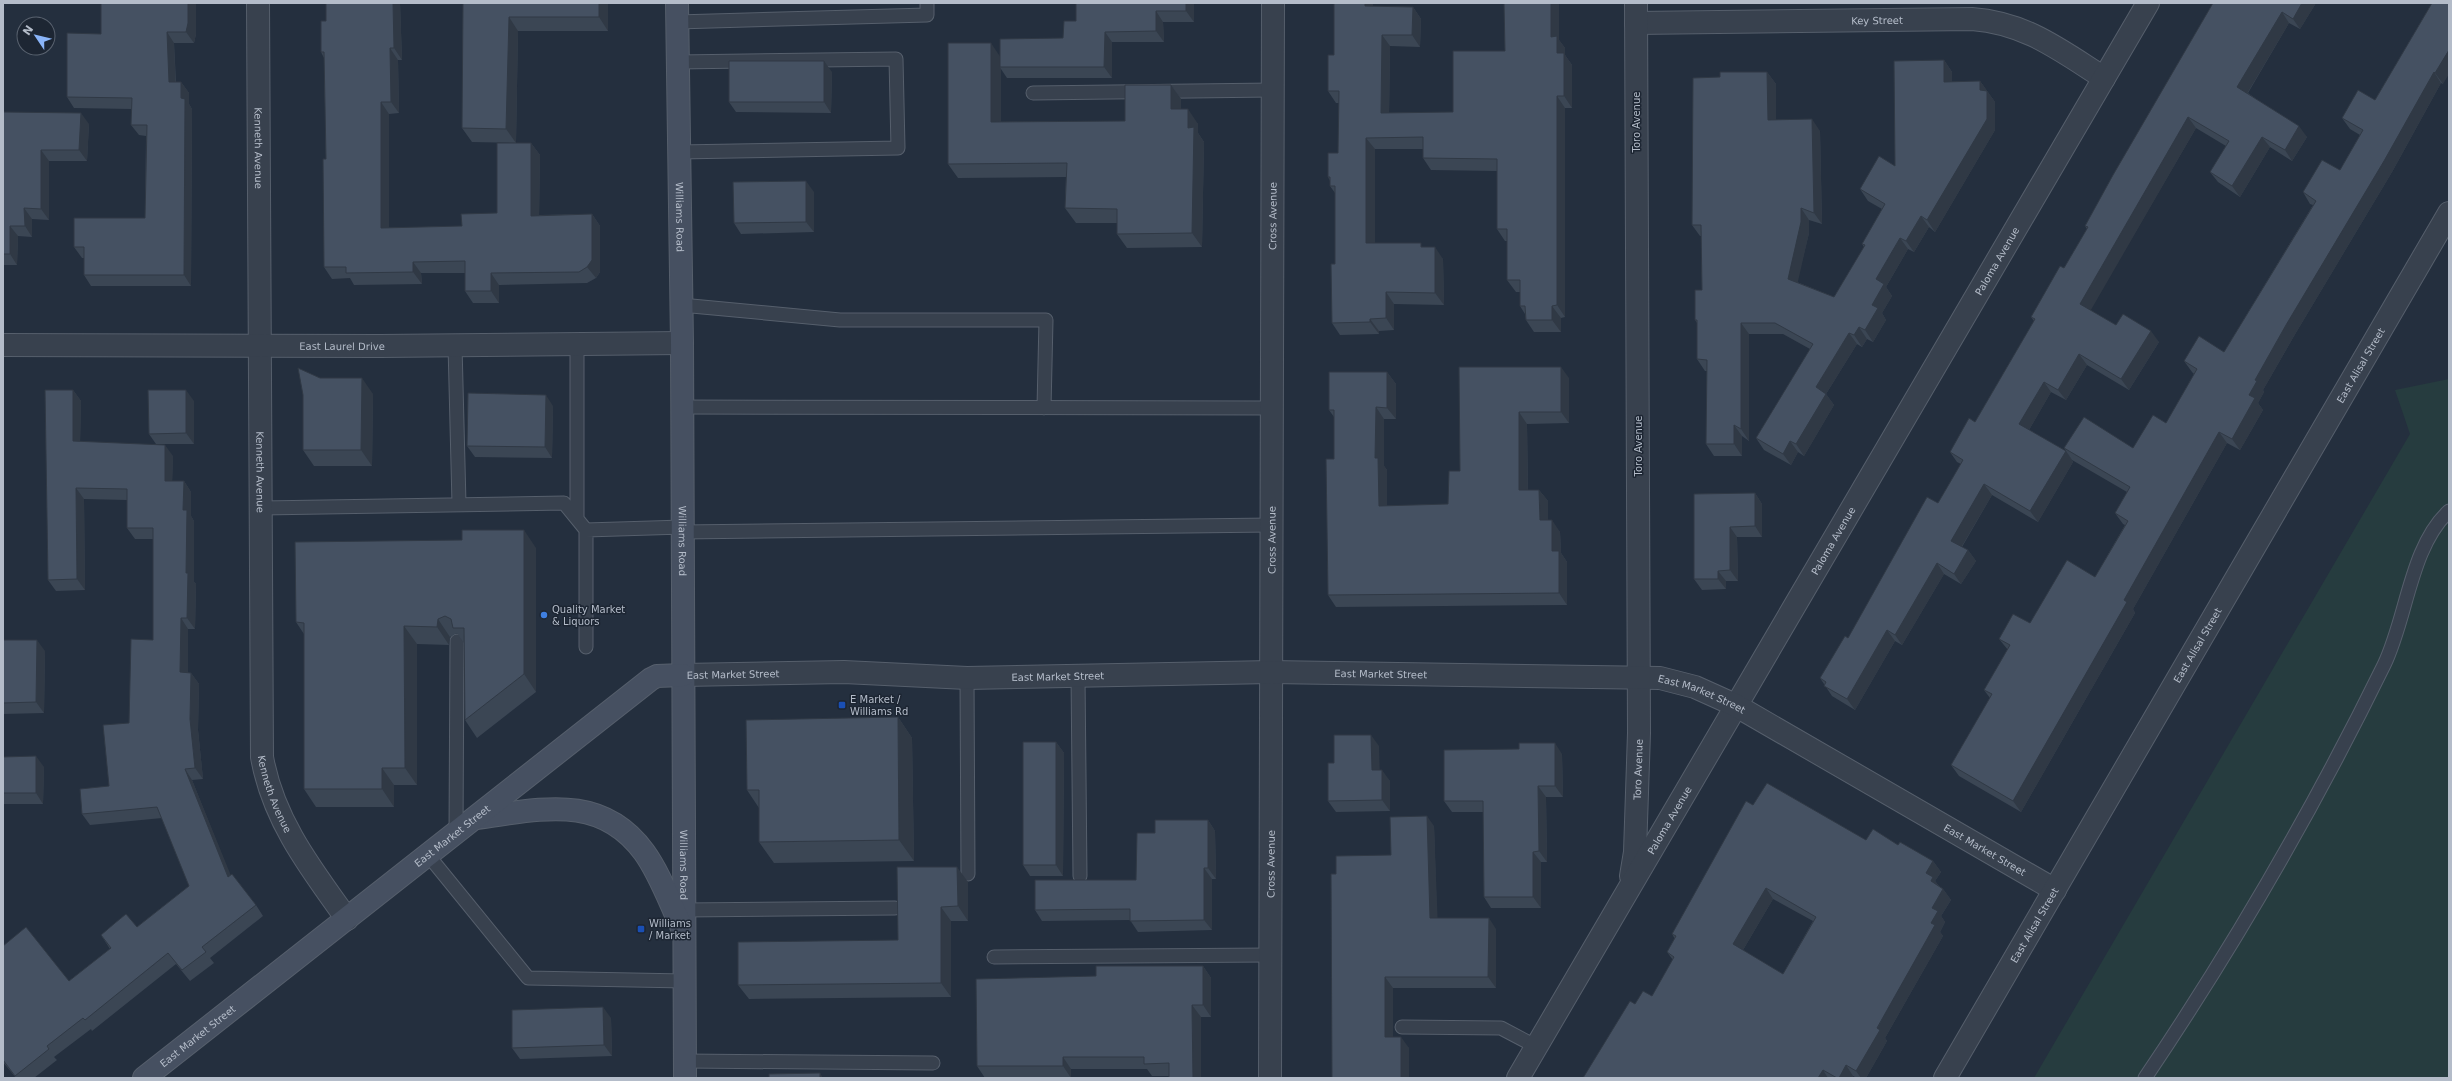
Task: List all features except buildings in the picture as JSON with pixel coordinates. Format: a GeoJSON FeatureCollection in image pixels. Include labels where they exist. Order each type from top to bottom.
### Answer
{"type":"FeatureCollection","features":[{"type":"Feature","properties":{"kind":"main road","name":"Williams Road"},"geometry":{"type":"LineString","coordinates":[[677,13],[682,344],[685,1070]]}},
{"type":"Feature","properties":{"kind":"main road","name":"East Market Street"},"geometry":{"type":"LineString","coordinates":[[144,1078],[456,834],[651,679],[657,676],[683,675]]}},
{"type":"Feature","properties":{"kind":"main road"},"geometry":{"type":"LineString","coordinates":[[475,818],[566,808],[598,815],[610,821],[624,830],[644,852],[684,932]]}},
{"type":"Feature","properties":{"kind":"street","name":"Kenneth Avenue"},"geometry":{"type":"LineString","coordinates":[[258,3],[262,508],[262,758],[266,778],[279,814],[294,842],[347,919]]}},
{"type":"Feature","properties":{"kind":"street","name":"Cross Avenue"},"geometry":{"type":"LineString","coordinates":[[1270,1078],[1273,3]]}},
{"type":"Feature","properties":{"kind":"street","name":"Paloma Avenue"},"geometry":{"type":"LineString","coordinates":[[1518,1078],[1630,888],[1735,705],[2148,3]]}},
{"type":"Feature","properties":{"kind":"street","name":"Key Street"},"geometry":{"type":"LineString","coordinates":[[1636,13],[1972,19],[1996,21],[2037,36],[2104,78]]}},
{"type":"Feature","properties":{"kind":"street","name":"Toro Avenue"},"geometry":{"type":"LineString","coordinates":[[1630,888],[1635,852],[1638,676],[1636,13]]}},
{"type":"Feature","properties":{"kind":"street","name":"East Alisal Street"},"geometry":{"type":"LineString","coordinates":[[1945,1078],[2449,213]]}},
{"type":"Feature","properties":{"kind":"street","name":"East Laurel Drive"},"geometry":{"type":"LineString","coordinates":[[3,345],[261,346],[682,344]]}},
{"type":"Feature","properties":{"kind":"street","name":"East Market Street"},"geometry":{"type":"LineString","coordinates":[[683,675],[844,672],[967,678],[1271,672],[1638,676],[1678,681],[1735,705],[2055,890]]}},
{"type":"Feature","properties":{"kind":"lane"},"geometry":{"type":"LineString","coordinates":[[677,13],[928,15],[927,3]]}},
{"type":"Feature","properties":{"kind":"lane"},"geometry":{"type":"LineString","coordinates":[[678,62],[896,59],[898,148],[679,152]]}},
{"type":"Feature","properties":{"kind":"lane"},"geometry":{"type":"LineString","coordinates":[[1033,93],[1273,90]]}},
{"type":"Feature","properties":{"kind":"lane"},"geometry":{"type":"LineString","coordinates":[[681,305],[840,320],[1046,320],[1044,408]]}},
{"type":"Feature","properties":{"kind":"lane"},"geometry":{"type":"LineString","coordinates":[[577,344],[577,519]]}},
{"type":"Feature","properties":{"kind":"lane"},"geometry":{"type":"LineString","coordinates":[[455,345],[459,504]]}},
{"type":"Feature","properties":{"kind":"lane"},"geometry":{"type":"LineString","coordinates":[[682,407],[1272,408]]}},
{"type":"Feature","properties":{"kind":"lane"},"geometry":{"type":"LineString","coordinates":[[262,508],[564,503],[586,530],[586,647]]}},
{"type":"Feature","properties":{"kind":"lane"},"geometry":{"type":"LineString","coordinates":[[2145,1078],[2196,1002],[2293,841],[2385,663],[2403,618],[2421,554],[2431,534],[2449,511]]}},
{"type":"Feature","properties":{"kind":"lane"},"geometry":{"type":"LineString","coordinates":[[586,530],[1272,525]]}},
{"type":"Feature","properties":{"kind":"lane"},"geometry":{"type":"LineString","coordinates":[[456,834],[457,641]]}},
{"type":"Feature","properties":{"kind":"lane"},"geometry":{"type":"LineString","coordinates":[[1078,676],[1080,876]]}},
{"type":"Feature","properties":{"kind":"lane"},"geometry":{"type":"LineString","coordinates":[[967,678],[968,874]]}},
{"type":"Feature","properties":{"kind":"lane"},"geometry":{"type":"LineString","coordinates":[[428,855],[528,978],[685,981]]}},
{"type":"Feature","properties":{"kind":"lane"},"geometry":{"type":"LineString","coordinates":[[684,910],[894,908]]}},
{"type":"Feature","properties":{"kind":"lane"},"geometry":{"type":"LineString","coordinates":[[994,957],[1270,955]]}},
{"type":"Feature","properties":{"kind":"lane"},"geometry":{"type":"LineString","coordinates":[[1402,1027],[1501,1028],[1537,1047]]}},
{"type":"Feature","properties":{"kind":"lane"},"geometry":{"type":"LineString","coordinates":[[685,1070],[933,1063]]}},
{"type":"Feature","properties":{"kind":"green space"},"geometry":{"type":"Polygon","coordinates":[[[2449,379],[2449,1078],[2034,1078],[2410,434],[2395,390],[2449,379]]]}},
{"type":"Feature","properties":{"kind":"place","name":"Quality Market & Liquors"},"geometry":{"type":"Point","coordinates":[544,615]}},
{"type":"Feature","properties":{"kind":"place","name":"E Market / Williams Rd"},"geometry":{"type":"Point","coordinates":[842,705]}},
{"type":"Feature","properties":{"kind":"place","name":"Williams / Market"},"geometry":{"type":"Point","coordinates":[641,929]}}]}
